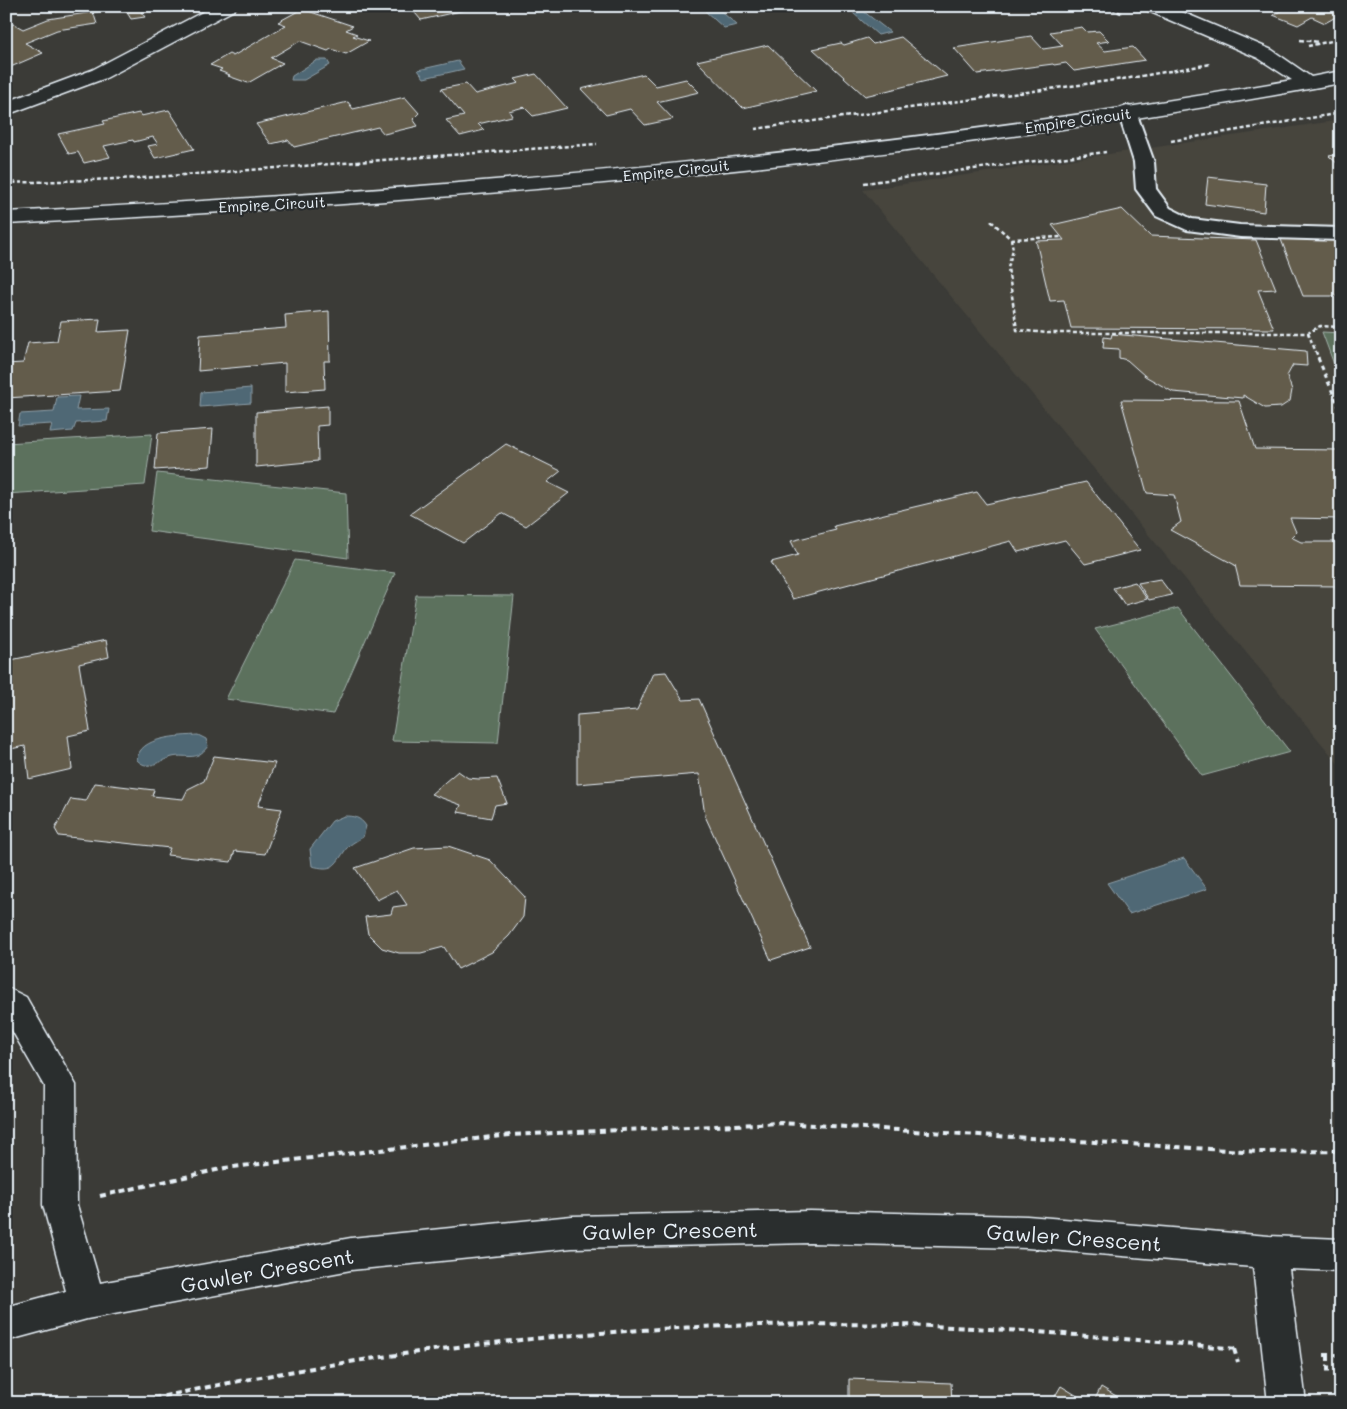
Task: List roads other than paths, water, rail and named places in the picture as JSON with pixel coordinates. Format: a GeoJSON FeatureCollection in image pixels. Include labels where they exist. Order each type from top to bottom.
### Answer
{"type":"FeatureCollection","features":[{"type":"Feature","properties":{"kind":"street"},"geometry":{"type":"LineString","coordinates":[[6,109],[99,74],[228,6]]}},
{"type":"Feature","properties":{"kind":"street"},"geometry":{"type":"LineString","coordinates":[[1152,6],[1265,54],[1308,83]]}},
{"type":"Feature","properties":{"kind":"street","name":"Empire Circuit"},"geometry":{"type":"LineString","coordinates":[[6,218],[340,200],[491,188],[773,160],[974,135],[1341,77]]}},
{"type":"Feature","properties":{"kind":"street"},"geometry":{"type":"LineString","coordinates":[[6,1000],[15,1006],[60,1085],[60,1204],[86,1302]]}},
{"type":"Feature","properties":{"kind":"street","name":"Gawler Crescent"},"geometry":{"type":"LineString","coordinates":[[6,1324],[86,1302],[351,1254],[572,1232],[810,1227],[1027,1232],[1269,1252],[1341,1255]]}},
{"type":"Feature","properties":{"kind":"street"},"geometry":{"type":"LineString","coordinates":[[1269,1252],[1283,1353],[1287,1403]]}},
{"type":"Feature","properties":{"kind":"lane"},"geometry":{"type":"LineString","coordinates":[[1127,112],[1144,162],[1146,189],[1163,212],[1188,224],[1240,231],[1341,234]]}},
{"type":"Feature","properties":{"kind":"water"},"geometry":{"type":"Polygon","coordinates":[[[717,8],[737,25],[724,28],[705,11],[717,8]]]}},
{"type":"Feature","properties":{"kind":"water"},"geometry":{"type":"Polygon","coordinates":[[[863,11],[890,32],[878,35],[853,13],[863,11]]]}},
{"type":"Feature","properties":{"kind":"water"},"geometry":{"type":"Polygon","coordinates":[[[317,60],[327,60],[330,65],[304,80],[291,80],[292,76],[317,60]]]}},
{"type":"Feature","properties":{"kind":"water"},"geometry":{"type":"Polygon","coordinates":[[[458,61],[464,69],[424,78],[418,70],[458,61]]]}},
{"type":"Feature","properties":{"kind":"water"},"geometry":{"type":"Polygon","coordinates":[[[251,388],[251,403],[200,407],[201,392],[251,388]]]}},
{"type":"Feature","properties":{"kind":"water"},"geometry":{"type":"Polygon","coordinates":[[[79,396],[76,410],[109,409],[107,421],[76,423],[73,431],[50,433],[52,424],[18,426],[20,414],[54,412],[57,397],[79,396]]]}},
{"type":"Feature","properties":{"kind":"water"},"geometry":{"type":"Polygon","coordinates":[[[198,735],[206,739],[208,746],[199,755],[175,756],[153,765],[145,765],[137,760],[139,752],[152,742],[171,737],[198,735]]]}},
{"type":"Feature","properties":{"kind":"water"},"geometry":{"type":"Polygon","coordinates":[[[344,816],[351,816],[364,823],[366,826],[363,837],[352,843],[332,866],[324,868],[312,866],[310,849],[332,821],[344,816]]]}},
{"type":"Feature","properties":{"kind":"water"},"geometry":{"type":"Polygon","coordinates":[[[1184,858],[1207,889],[1129,914],[1107,883],[1184,858]]]}}]}
